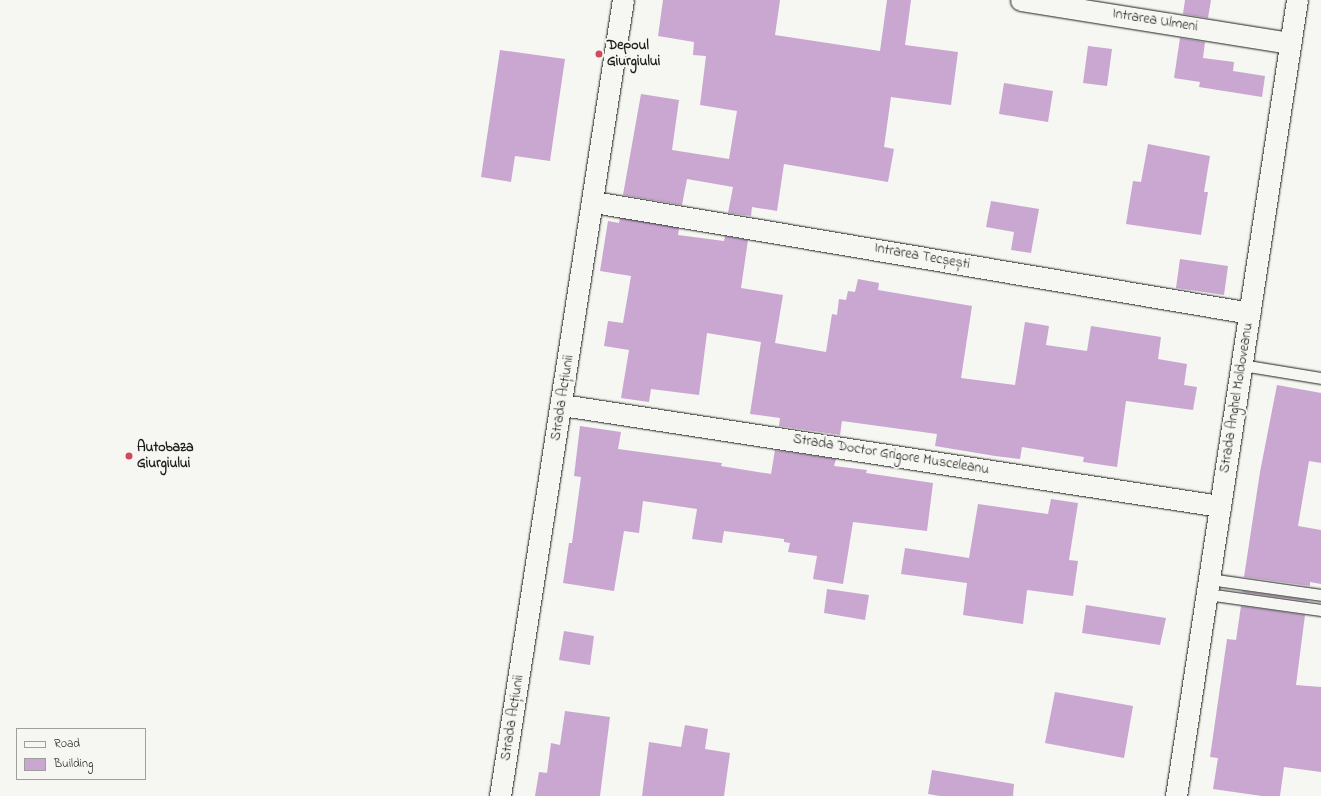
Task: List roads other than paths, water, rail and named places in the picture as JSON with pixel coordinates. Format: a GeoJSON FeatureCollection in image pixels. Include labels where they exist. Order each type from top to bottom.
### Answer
{"type":"FeatureCollection","features":[{"type":"Feature","properties":{"kind":"street","name":"Strada Acțiunii"},"geometry":{"type":"LineString","coordinates":[[500,796],[594,202],[624,0]]}},
{"type":"Feature","properties":{"kind":"street","name":"Intrarea Ulmeni"},"geometry":{"type":"LineString","coordinates":[[1021,0],[1290,43]]}},
{"type":"Feature","properties":{"kind":"street","name":"Strada Anghel Moldoveanu"},"geometry":{"type":"LineString","coordinates":[[1176,796],[1297,0]]}},
{"type":"Feature","properties":{"kind":"street","name":"Intrarea Tecșești"},"geometry":{"type":"LineString","coordinates":[[594,202],[1250,313]]}},
{"type":"Feature","properties":{"kind":"street","name":"Strada Doctor Grigore Musceleanu"},"geometry":{"type":"LineString","coordinates":[[562,405],[1220,506]]}},
{"type":"Feature","properties":{"kind":"lane"},"geometry":{"type":"LineString","coordinates":[[1242,365],[1321,378]]}},
{"type":"Feature","properties":{"kind":"lane"},"geometry":{"type":"LineString","coordinates":[[1208,587],[1321,595]]}},
{"type":"Feature","properties":{"kind":"lane"},"geometry":{"type":"LineString","coordinates":[[1208,587],[1321,610]]}},
{"type":"Feature","properties":{"kind":"place","name":"Depoul Giurgiului"},"geometry":{"type":"Point","coordinates":[599,54]}},
{"type":"Feature","properties":{"kind":"place","name":"Autobaza Giurgiului"},"geometry":{"type":"Point","coordinates":[129,456]}}]}
